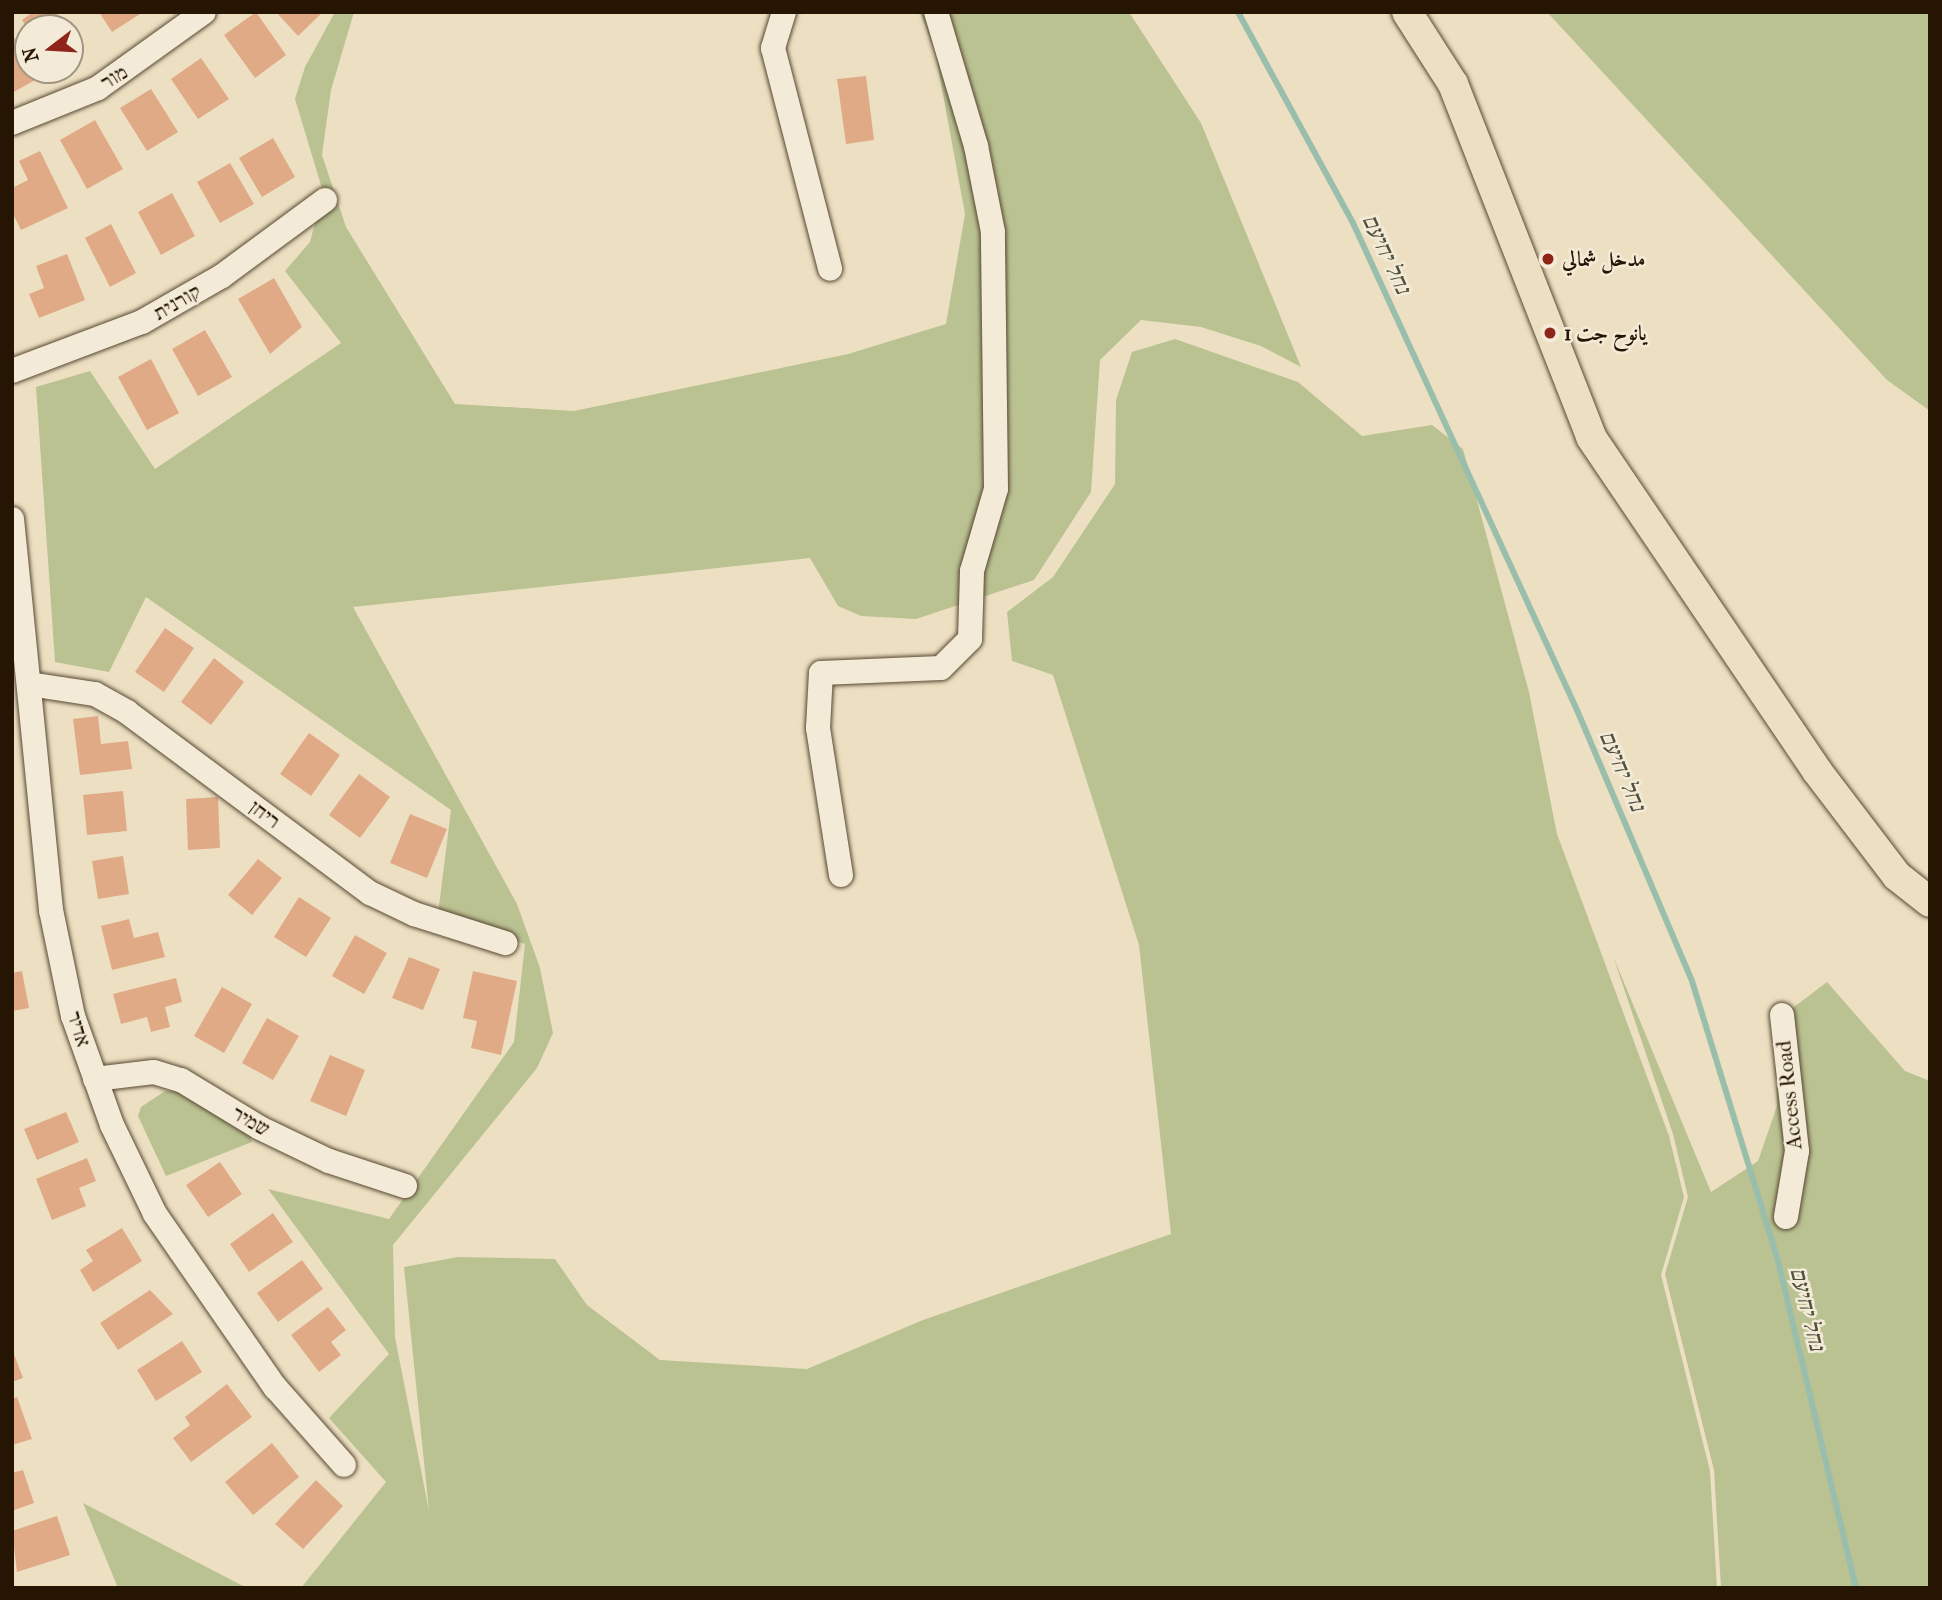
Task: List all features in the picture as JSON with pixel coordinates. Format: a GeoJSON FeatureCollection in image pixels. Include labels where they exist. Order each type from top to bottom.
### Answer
{"type":"FeatureCollection","features":[{"type":"Feature","properties":{"kind":"main road"},"geometry":{"type":"LineString","coordinates":[[1406,12],[1453,84],[1591,438],[1817,771],[1897,876],[1930,902]]}},
{"type":"Feature","properties":{"kind":"street","name":"מור"},"geometry":{"type":"LineString","coordinates":[[12,123],[98,88],[204,12]]}},
{"type":"Feature","properties":{"kind":"street"},"geometry":{"type":"LineString","coordinates":[[784,12],[773,48],[830,269]]}},
{"type":"Feature","properties":{"kind":"street"},"geometry":{"type":"LineString","coordinates":[[841,875],[818,728],[821,673],[941,668],[970,639],[972,571],[996,489],[993,232],[976,146],[936,12]]}},
{"type":"Feature","properties":{"kind":"street","name":"קורנית"},"geometry":{"type":"LineString","coordinates":[[12,370],[142,322],[222,276],[325,200]]}},
{"type":"Feature","properties":{"kind":"street","name":"אדיר"},"geometry":{"type":"LineString","coordinates":[[12,519],[51,910],[73,1016],[96,1079],[155,1214],[275,1387],[344,1465]]}},
{"type":"Feature","properties":{"kind":"street","name":"ריחן"},"geometry":{"type":"LineString","coordinates":[[29,684],[95,694],[127,712],[370,893],[414,915],[505,943]]}},
{"type":"Feature","properties":{"kind":"street","name":"Access Road"},"geometry":{"type":"LineString","coordinates":[[1782,1015],[1797,1151],[1786,1217]]}},
{"type":"Feature","properties":{"kind":"street","name":"שמיר"},"geometry":{"type":"LineString","coordinates":[[96,1079],[154,1072],[181,1080],[306,1150],[405,1186]]}},
{"type":"Feature","properties":{"kind":"green space"},"geometry":{"type":"Polygon","coordinates":[[[335,12],[354,12],[331,90],[322,155],[346,227],[455,404],[574,411],[848,354],[946,324],[965,214],[935,51],[920,12],[1129,12],[1201,123],[1301,367],[1261,346],[1201,327],[1141,320],[1100,360],[1091,492],[1034,580],[916,619],[861,616],[838,606],[810,558],[353,607],[517,904],[540,968],[553,1033],[537,1068],[393,1245],[395,1337],[429,1511],[404,1267],[458,1257],[555,1259],[587,1305],[660,1360],[807,1369],[923,1320],[1171,1234],[1139,945],[1053,675],[1012,661],[1007,612],[1053,577],[1115,484],[1116,400],[1132,352],[1175,339],[1298,382],[1362,436],[1432,425],[1463,449],[1529,692],[1557,834],[1669,1136],[1684,1197],[1661,1275],[1710,1471],[1717,1588],[301,1588],[386,1482],[329,1418],[389,1354],[268,1189],[389,1219],[514,1042],[525,944],[438,914],[451,810],[146,597],[109,672],[55,662],[36,387],[90,371],[155,469],[341,343],[285,271],[310,242],[323,192],[295,99],[305,67],[335,12]]]}},
{"type":"Feature","properties":{"kind":"green space"},"geometry":{"type":"Polygon","coordinates":[[[1547,12],[1930,12],[1930,411],[1887,380],[1547,12]]]}},
{"type":"Feature","properties":{"kind":"green space"},"geometry":{"type":"Polygon","coordinates":[[[1613,956],[1711,1192],[1758,1161],[1777,1106],[1774,1022],[1827,982],[1905,1071],[1930,1081],[1930,1588],[1721,1588],[1714,1470],[1665,1274],[1688,1197],[1673,1134],[1613,956]]]}},
{"type":"Feature","properties":{"kind":"green space"},"geometry":{"type":"Polygon","coordinates":[[[165,1091],[177,1091],[249,1134],[252,1142],[166,1176],[138,1116],[141,1107],[165,1091]]]}},
{"type":"Feature","properties":{"kind":"green space"},"geometry":{"type":"Polygon","coordinates":[[[83,1503],[247,1588],[118,1588],[83,1503]]]}},
{"type":"Feature","properties":{"kind":"building"},"geometry":{"type":"Polygon","coordinates":[[[56,12],[57,14],[30,14],[56,12]]]}},
{"type":"Feature","properties":{"kind":"building"},"geometry":{"type":"Polygon","coordinates":[[[99,12],[139,12],[140,14],[112,32],[99,12]]]}},
{"type":"Feature","properties":{"kind":"building"},"geometry":{"type":"Polygon","coordinates":[[[256,12],[286,55],[255,78],[224,35],[256,12]]]}},
{"type":"Feature","properties":{"kind":"building"},"geometry":{"type":"Polygon","coordinates":[[[276,12],[323,12],[298,36],[276,12]]]}},
{"type":"Feature","properties":{"kind":"building"},"geometry":{"type":"Polygon","coordinates":[[[12,34],[14,84],[28,84],[12,93],[12,34]]]}},
{"type":"Feature","properties":{"kind":"building"},"geometry":{"type":"Polygon","coordinates":[[[201,58],[229,99],[198,119],[171,79],[201,58]]]}},
{"type":"Feature","properties":{"kind":"building"},"geometry":{"type":"Polygon","coordinates":[[[866,76],[874,140],[846,144],[837,79],[866,76]]]}},
{"type":"Feature","properties":{"kind":"building"},"geometry":{"type":"Polygon","coordinates":[[[151,89],[178,132],[147,151],[120,108],[151,89]]]}},
{"type":"Feature","properties":{"kind":"building"},"geometry":{"type":"Polygon","coordinates":[[[95,120],[123,169],[87,189],[60,140],[95,120]]]}},
{"type":"Feature","properties":{"kind":"building"},"geometry":{"type":"Polygon","coordinates":[[[273,138],[295,177],[262,197],[239,158],[273,138]]]}},
{"type":"Feature","properties":{"kind":"building"},"geometry":{"type":"Polygon","coordinates":[[[40,151],[68,208],[21,230],[12,212],[12,188],[28,180],[19,161],[40,151]]]}},
{"type":"Feature","properties":{"kind":"building"},"geometry":{"type":"Polygon","coordinates":[[[230,163],[254,204],[220,223],[197,182],[230,163]]]}},
{"type":"Feature","properties":{"kind":"building"},"geometry":{"type":"Polygon","coordinates":[[[172,193],[195,236],[161,255],[138,212],[172,193]]]}},
{"type":"Feature","properties":{"kind":"building"},"geometry":{"type":"Polygon","coordinates":[[[111,224],[136,273],[110,287],[85,238],[111,224]]]}},
{"type":"Feature","properties":{"kind":"building"},"geometry":{"type":"Polygon","coordinates":[[[67,254],[85,300],[39,318],[29,294],[44,288],[36,266],[67,254]]]}},
{"type":"Feature","properties":{"kind":"building"},"geometry":{"type":"Polygon","coordinates":[[[274,278],[302,327],[270,354],[238,299],[274,278]]]}},
{"type":"Feature","properties":{"kind":"building"},"geometry":{"type":"Polygon","coordinates":[[[205,330],[232,377],[198,396],[172,349],[205,330]]]}},
{"type":"Feature","properties":{"kind":"building"},"geometry":{"type":"Polygon","coordinates":[[[151,359],[179,413],[147,430],[118,377],[151,359]]]}},
{"type":"Feature","properties":{"kind":"building"},"geometry":{"type":"Polygon","coordinates":[[[165,628],[194,648],[164,692],[135,672],[165,628]]]}},
{"type":"Feature","properties":{"kind":"building"},"geometry":{"type":"Polygon","coordinates":[[[214,658],[244,682],[211,725],[181,702],[214,658]]]}},
{"type":"Feature","properties":{"kind":"building"},"geometry":{"type":"Polygon","coordinates":[[[98,716],[101,744],[128,741],[132,769],[80,775],[73,719],[98,716]]]}},
{"type":"Feature","properties":{"kind":"building"},"geometry":{"type":"Polygon","coordinates":[[[309,733],[340,755],[311,796],[280,774],[309,733]]]}},
{"type":"Feature","properties":{"kind":"building"},"geometry":{"type":"Polygon","coordinates":[[[359,774],[390,797],[360,838],[329,815],[359,774]]]}},
{"type":"Feature","properties":{"kind":"building"},"geometry":{"type":"Polygon","coordinates":[[[123,791],[127,831],[87,835],[83,795],[123,791]]]}},
{"type":"Feature","properties":{"kind":"building"},"geometry":{"type":"Polygon","coordinates":[[[218,797],[220,848],[188,850],[186,799],[218,797]]]}},
{"type":"Feature","properties":{"kind":"building"},"geometry":{"type":"Polygon","coordinates":[[[410,814],[447,829],[427,878],[390,863],[410,814]]]}},
{"type":"Feature","properties":{"kind":"building"},"geometry":{"type":"Polygon","coordinates":[[[123,856],[129,894],[98,899],[92,861],[123,856]]]}},
{"type":"Feature","properties":{"kind":"building"},"geometry":{"type":"Polygon","coordinates":[[[258,859],[282,878],[252,915],[228,895],[258,859]]]}},
{"type":"Feature","properties":{"kind":"building"},"geometry":{"type":"Polygon","coordinates":[[[299,897],[331,918],[306,957],[274,937],[299,897]]]}},
{"type":"Feature","properties":{"kind":"building"},"geometry":{"type":"Polygon","coordinates":[[[129,919],[134,938],[158,932],[165,957],[112,970],[101,926],[129,919]]]}},
{"type":"Feature","properties":{"kind":"building"},"geometry":{"type":"Polygon","coordinates":[[[355,935],[387,953],[364,994],[332,976],[355,935]]]}},
{"type":"Feature","properties":{"kind":"building"},"geometry":{"type":"Polygon","coordinates":[[[409,957],[440,969],[423,1010],[392,998],[409,957]]]}},
{"type":"Feature","properties":{"kind":"building"},"geometry":{"type":"Polygon","coordinates":[[[22,971],[29,1008],[12,1011],[12,973],[22,971]]]}},
{"type":"Feature","properties":{"kind":"building"},"geometry":{"type":"Polygon","coordinates":[[[473,971],[517,981],[501,1055],[471,1048],[477,1021],[463,1018],[473,971]]]}},
{"type":"Feature","properties":{"kind":"building"},"geometry":{"type":"Polygon","coordinates":[[[176,978],[182,1002],[165,1007],[170,1027],[151,1032],[147,1017],[121,1024],[113,994],[176,978]]]}},
{"type":"Feature","properties":{"kind":"building"},"geometry":{"type":"Polygon","coordinates":[[[222,987],[252,1004],[224,1053],[194,1036],[222,987]]]}},
{"type":"Feature","properties":{"kind":"building"},"geometry":{"type":"Polygon","coordinates":[[[267,1018],[299,1036],[273,1080],[242,1063],[267,1018]]]}},
{"type":"Feature","properties":{"kind":"building"},"geometry":{"type":"Polygon","coordinates":[[[330,1055],[365,1070],[346,1116],[310,1101],[330,1055]]]}},
{"type":"Feature","properties":{"kind":"building"},"geometry":{"type":"Polygon","coordinates":[[[66,1112],[79,1142],[37,1160],[24,1129],[66,1112]]]}},
{"type":"Feature","properties":{"kind":"building"},"geometry":{"type":"Polygon","coordinates":[[[87,1158],[96,1181],[79,1188],[86,1206],[52,1220],[36,1179],[87,1158]]]}},
{"type":"Feature","properties":{"kind":"building"},"geometry":{"type":"Polygon","coordinates":[[[220,1162],[242,1194],[208,1217],[186,1185],[220,1162]]]}},
{"type":"Feature","properties":{"kind":"building"},"geometry":{"type":"Polygon","coordinates":[[[273,1213],[293,1242],[249,1272],[230,1244],[273,1213]]]}},
{"type":"Feature","properties":{"kind":"building"},"geometry":{"type":"Polygon","coordinates":[[[122,1228],[142,1261],[93,1292],[80,1270],[93,1261],[86,1250],[122,1228]]]}},
{"type":"Feature","properties":{"kind":"building"},"geometry":{"type":"Polygon","coordinates":[[[302,1260],[323,1289],[278,1322],[257,1293],[302,1260]]]}},
{"type":"Feature","properties":{"kind":"building"},"geometry":{"type":"Polygon","coordinates":[[[150,1290],[173,1314],[118,1350],[100,1323],[150,1290]]]}},
{"type":"Feature","properties":{"kind":"building"},"geometry":{"type":"Polygon","coordinates":[[[328,1307],[346,1330],[331,1342],[341,1355],[319,1372],[291,1335],[328,1307]]]}},
{"type":"Feature","properties":{"kind":"building"},"geometry":{"type":"Polygon","coordinates":[[[182,1341],[202,1372],[156,1401],[137,1370],[182,1341]]]}},
{"type":"Feature","properties":{"kind":"building"},"geometry":{"type":"Polygon","coordinates":[[[12,1349],[23,1378],[12,1382],[12,1349]]]}},
{"type":"Feature","properties":{"kind":"building"},"geometry":{"type":"Polygon","coordinates":[[[227,1384],[252,1417],[191,1462],[173,1438],[190,1425],[185,1417],[227,1384]]]}},
{"type":"Feature","properties":{"kind":"building"},"geometry":{"type":"Polygon","coordinates":[[[17,1397],[32,1439],[12,1445],[12,1399],[17,1397]]]}},
{"type":"Feature","properties":{"kind":"building"},"geometry":{"type":"Polygon","coordinates":[[[272,1443],[299,1477],[253,1515],[225,1482],[272,1443]]]}},
{"type":"Feature","properties":{"kind":"building"},"geometry":{"type":"Polygon","coordinates":[[[23,1470],[34,1503],[12,1511],[12,1473],[23,1470]]]}},
{"type":"Feature","properties":{"kind":"building"},"geometry":{"type":"Polygon","coordinates":[[[316,1480],[343,1506],[303,1549],[275,1524],[316,1480]]]}},
{"type":"Feature","properties":{"kind":"building"},"geometry":{"type":"Polygon","coordinates":[[[57,1516],[70,1555],[17,1572],[12,1531],[57,1516]]]}},
{"type":"Feature","properties":{"kind":"waterway","name":"נחל יחיעם"},"geometry":{"type":"LineString","coordinates":[[1238,12],[1353,223],[1577,710],[1692,981],[1778,1261],[1856,1588]]}},
{"type":"Feature","properties":{"kind":"place","name":"مدخل شمالي"},"geometry":{"type":"Point","coordinates":[1548,259]}},
{"type":"Feature","properties":{"kind":"place","name":"يانوح جت 1"},"geometry":{"type":"Point","coordinates":[1550,333]}}]}
